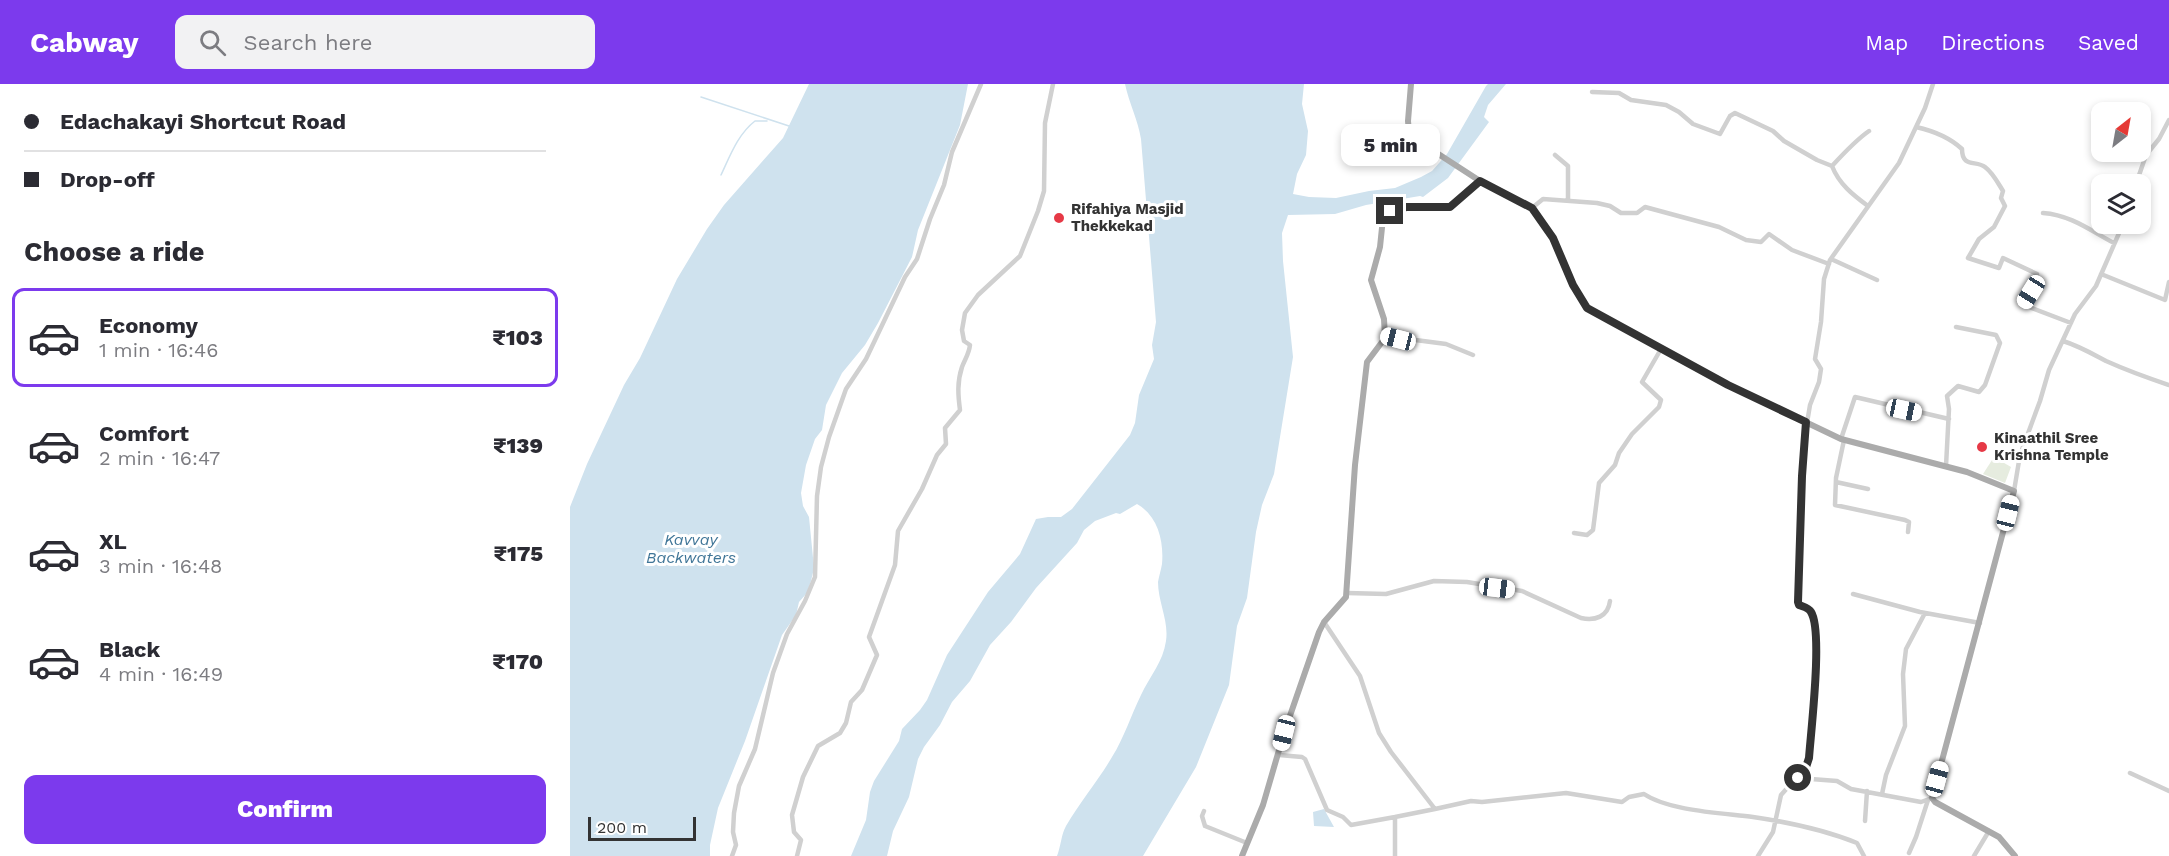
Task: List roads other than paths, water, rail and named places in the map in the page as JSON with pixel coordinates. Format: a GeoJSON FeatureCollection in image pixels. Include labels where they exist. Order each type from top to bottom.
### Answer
{"type":"FeatureCollection","features":[{"type":"Feature","properties":{"kind":"main road"},"geometry":{"type":"LineString","coordinates":[[1411,84],[1408,127],[1412,135],[1480,181],[1532,208],[1553,238],[1573,285],[1587,308],[1728,385],[1842,439],[1966,472],[2014,491],[1980,624],[1930,799],[1999,837],[2015,856]]}},
{"type":"Feature","properties":{"kind":"main road"},"geometry":{"type":"LineString","coordinates":[[1242,856],[1263,805],[1295,702],[1324,622],[1347,593],[1355,465],[1365,372],[1368,357],[1382,344],[1385,336],[1384,319],[1371,280],[1380,248],[1383,218],[1396,208],[1450,207],[1480,181]]}},
{"type":"Feature","properties":{"kind":"street"},"geometry":{"type":"LineString","coordinates":[[732,856],[736,845],[733,832],[739,786],[755,749],[773,673],[787,634],[815,577],[818,496],[821,467],[829,437],[846,389],[866,359],[904,277],[918,259],[930,219],[944,185],[952,152],[981,84]]}},
{"type":"Feature","properties":{"kind":"street"},"geometry":{"type":"LineString","coordinates":[[797,856],[801,840],[794,832],[792,814],[803,777],[818,746],[840,733],[846,723],[851,702],[862,690],[877,655],[869,637],[895,565],[898,531],[922,489],[937,455],[946,444],[945,428],[960,410],[958,382],[970,345],[964,341],[962,330],[965,313],[978,295],[1020,256],[1038,211],[1044,191],[1045,123],[1053,84]]}},
{"type":"Feature","properties":{"kind":"street"},"geometry":{"type":"LineString","coordinates":[[1758,856],[1773,832],[1782,795],[1798,778],[1809,758],[1816,656],[1814,618],[1808,608],[1799,605],[1798,602],[1806,422],[1821,369],[1815,359],[1815,350],[1820,335],[1822,296],[1830,261],[1899,163],[1933,84]]}},
{"type":"Feature","properties":{"kind":"street"},"geometry":{"type":"LineString","coordinates":[[1592,92],[1619,93],[1631,100],[1666,105],[1693,124],[1720,134],[1730,116],[1735,113],[1773,130],[1784,141],[1832,166],[1848,190],[1868,207]]}},
{"type":"Feature","properties":{"kind":"street"},"geometry":{"type":"LineString","coordinates":[[2139,174],[2146,155],[2159,139],[2169,120]]}},
{"type":"Feature","properties":{"kind":"street"},"geometry":{"type":"LineString","coordinates":[[1916,127],[1939,134],[1955,143],[1962,149],[1962,157],[1986,168],[2003,191],[2001,198],[2005,206],[1994,227],[1979,239],[1968,258],[1999,268],[2003,258],[2037,274],[2024,305],[2071,323]]}},
{"type":"Feature","properties":{"kind":"street"},"geometry":{"type":"LineString","coordinates":[[1832,166],[1869,131]]}},
{"type":"Feature","properties":{"kind":"street"},"geometry":{"type":"LineString","coordinates":[[1555,154],[1568,166],[1568,201]]}},
{"type":"Feature","properties":{"kind":"street"},"geometry":{"type":"LineString","coordinates":[[1532,208],[1543,198],[1610,206],[1621,213],[1637,213],[1645,207],[1719,227],[1746,240],[1761,242],[1769,234],[1792,250],[1830,261],[1877,280]]}},
{"type":"Feature","properties":{"kind":"street"},"geometry":{"type":"LineString","coordinates":[[2043,213],[2059,215],[2080,223],[2114,243]]}},
{"type":"Feature","properties":{"kind":"street"},"geometry":{"type":"LineString","coordinates":[[2014,491],[2020,455],[2040,401],[2043,386],[2075,314],[2092,292],[2118,234]]}},
{"type":"Feature","properties":{"kind":"street"},"geometry":{"type":"LineString","coordinates":[[2101,274],[2165,300],[2169,282]]}},
{"type":"Feature","properties":{"kind":"street"},"geometry":{"type":"LineString","coordinates":[[1946,466],[1947,396],[1958,386],[1979,392],[1984,385],[2000,343],[1996,335],[1956,327]]}},
{"type":"Feature","properties":{"kind":"street"},"geometry":{"type":"LineString","coordinates":[[1385,336],[1437,342],[1473,355]]}},
{"type":"Feature","properties":{"kind":"street"},"geometry":{"type":"LineString","coordinates":[[2063,340],[2169,385]]}},
{"type":"Feature","properties":{"kind":"street"},"geometry":{"type":"LineString","coordinates":[[1574,533],[1587,535],[1593,530],[1599,483],[1615,465],[1619,453],[1632,434],[1659,407],[1661,400],[1642,382],[1661,349]]}},
{"type":"Feature","properties":{"kind":"street"},"geometry":{"type":"LineString","coordinates":[[1908,532],[1909,522],[1905,520],[1835,505],[1842,439],[1855,398],[1948,419]]}},
{"type":"Feature","properties":{"kind":"street"},"geometry":{"type":"LineString","coordinates":[[1836,482],[1868,489]]}},
{"type":"Feature","properties":{"kind":"street"},"geometry":{"type":"LineString","coordinates":[[1347,593],[1386,594],[1434,581],[1467,582],[1522,591],[1590,620],[1603,615],[1609,609],[1610,601]]}},
{"type":"Feature","properties":{"kind":"street"},"geometry":{"type":"LineString","coordinates":[[1854,594],[1925,613],[1980,624]]}},
{"type":"Feature","properties":{"kind":"street"},"geometry":{"type":"LineString","coordinates":[[1882,794],[1886,776],[1905,726],[1903,674],[1906,649],[1925,613]]}},
{"type":"Feature","properties":{"kind":"street"},"geometry":{"type":"LineString","coordinates":[[1324,622],[1360,676],[1379,733],[1435,809]]}},
{"type":"Feature","properties":{"kind":"street"},"geometry":{"type":"LineString","coordinates":[[1279,755],[1305,759],[1327,810],[1343,817],[1351,825],[1471,801],[1566,793],[1622,802],[1629,797],[1644,794],[1656,800],[1689,808],[1803,826],[1853,842],[1861,848],[1864,856]]}},
{"type":"Feature","properties":{"kind":"street"},"geometry":{"type":"LineString","coordinates":[[2130,773],[2169,790]]}},
{"type":"Feature","properties":{"kind":"street"},"geometry":{"type":"LineString","coordinates":[[1798,778],[1837,781],[1846,788],[1921,802],[1930,799]]}},
{"type":"Feature","properties":{"kind":"street"},"geometry":{"type":"LineString","coordinates":[[1865,821],[1867,791]]}},
{"type":"Feature","properties":{"kind":"street"},"geometry":{"type":"LineString","coordinates":[[1909,853],[1930,799]]}},
{"type":"Feature","properties":{"kind":"street"},"geometry":{"type":"LineString","coordinates":[[1204,811],[1202,816],[1205,826],[1247,843]]}},
{"type":"Feature","properties":{"kind":"street"},"geometry":{"type":"LineString","coordinates":[[1395,817],[1395,856]]}},
{"type":"Feature","properties":{"kind":"street"},"geometry":{"type":"LineString","coordinates":[[1974,856],[1989,831]]}},
{"type":"Feature","properties":{"kind":"water","name":"Kavvay Backwaters"},"geometry":{"type":"Polygon","coordinates":[[[809,84],[968,84],[960,125],[918,230],[912,257],[878,323],[865,345],[842,373],[826,405],[822,430],[815,439],[806,465],[801,493],[803,506],[809,517],[814,568],[811,581],[807,593],[799,602],[796,615],[782,635],[745,741],[718,808],[710,845],[710,856],[570,856],[570,507],[587,464],[624,385],[640,358],[677,279],[724,205],[783,138],[809,84]]]}},
{"type":"Feature","properties":{"kind":"water"},"geometry":{"type":"Polygon","coordinates":[[[1125,84],[1304,84],[1302,104],[1308,131],[1306,155],[1297,174],[1293,194],[1336,198],[1395,188],[1432,171],[1447,154],[1486,86],[1506,84],[1488,105],[1484,117],[1489,122],[1448,178],[1423,197],[1366,205],[1335,214],[1288,215],[1282,233],[1293,357],[1274,474],[1262,505],[1256,532],[1247,598],[1237,626],[1229,685],[1196,767],[1143,856],[1057,856],[1066,826],[1116,750],[1159,662],[1166,641],[1166,626],[1158,582],[1162,564],[1161,538],[1155,522],[1137,504],[1120,514],[1116,513],[1095,521],[1084,530],[1077,543],[1036,588],[1011,622],[990,645],[970,681],[952,702],[918,759],[909,797],[893,831],[887,856],[851,856],[866,820],[874,781],[899,741],[902,729],[927,700],[947,655],[988,592],[1020,554],[1036,519],[1061,517],[1072,509],[1130,435],[1135,423],[1139,395],[1154,359],[1152,345],[1156,322],[1141,139],[1125,84]]]}},
{"type":"Feature","properties":{"kind":"water"},"geometry":{"type":"Polygon","coordinates":[[[1324,809],[1334,827],[1314,826],[1313,812],[1324,809]]]}},
{"type":"Feature","properties":{"kind":"waterway"},"geometry":{"type":"LineString","coordinates":[[701,97],[789,126]]}},
{"type":"Feature","properties":{"kind":"waterway"},"geometry":{"type":"LineString","coordinates":[[721,175],[735,146],[749,126],[755,121],[767,121]]}},
{"type":"Feature","properties":{"kind":"place","name":"Rifahiya Masjid Thekkekad"},"geometry":{"type":"Point","coordinates":[1059,218]}},
{"type":"Feature","properties":{"kind":"place","name":"Kinaathil Sree Krishna Temple"},"geometry":{"type":"Point","coordinates":[1982,447]}}]}
